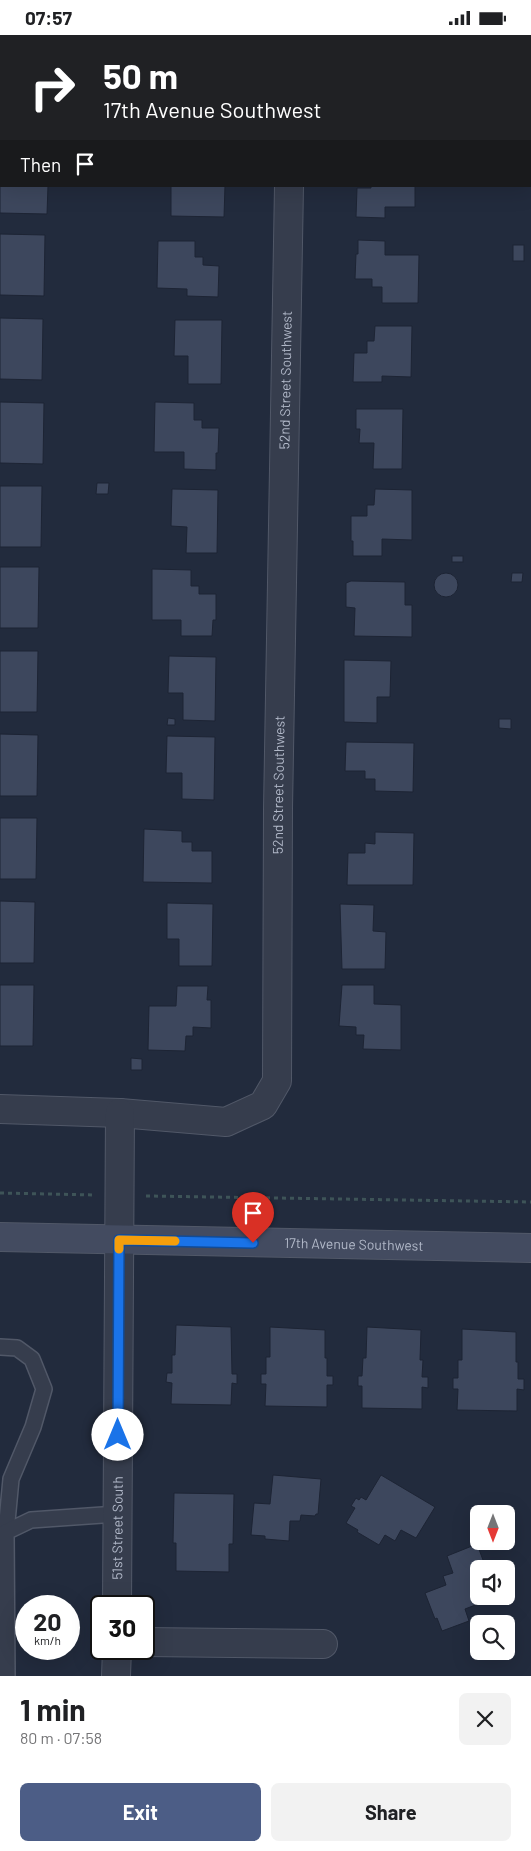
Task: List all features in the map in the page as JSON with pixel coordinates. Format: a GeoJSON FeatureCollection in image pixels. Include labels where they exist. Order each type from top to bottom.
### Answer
{"type":"FeatureCollection","features":[{"type":"Feature","properties":{"kind":"street","name":"52nd Street Southwest"},"geometry":{"type":"LineString","coordinates":[[0,1109],[120,1113],[226,1122],[263,1105],[277,1081],[278,799],[289,187]]}},
{"type":"Feature","properties":{"kind":"street"},"geometry":{"type":"LineString","coordinates":[[119,1240],[120,1113]]}},
{"type":"Feature","properties":{"kind":"street","name":"17th Avenue Southwest"},"geometry":{"type":"LineString","coordinates":[[0,1237],[529,1248]]}},
{"type":"Feature","properties":{"kind":"street","name":"51st Street South"},"geometry":{"type":"LineString","coordinates":[[117,1595],[119,1240]]}},
{"type":"Feature","properties":{"kind":"street"},"geometry":{"type":"LineString","coordinates":[[155,1642],[323,1644]]}},
{"type":"Feature","properties":{"kind":"street"},"geometry":{"type":"LineString","coordinates":[[116,1660],[116,1676]]}},
{"type":"Feature","properties":{"kind":"lane"},"geometry":{"type":"LineString","coordinates":[[0,1347],[17,1348],[32,1359],[44,1389],[33,1427],[10,1479],[6,1532],[7,1676]]}},
{"type":"Feature","properties":{"kind":"lane"},"geometry":{"type":"LineString","coordinates":[[6,1532],[31,1520],[118,1514]]}},
{"type":"Feature","properties":{"kind":"path"},"geometry":{"type":"LineString","coordinates":[[0,1193],[531,1202]]}},
{"type":"Feature","properties":{"kind":"building"},"geometry":{"type":"Polygon","coordinates":[[[0,187],[48,187],[47,214],[0,213],[0,187]]]}},
{"type":"Feature","properties":{"kind":"building"},"geometry":{"type":"Polygon","coordinates":[[[171,187],[225,187],[224,217],[171,216],[171,187]]]}},
{"type":"Feature","properties":{"kind":"building"},"geometry":{"type":"Polygon","coordinates":[[[415,187],[415,207],[385,207],[385,218],[356,217],[357,188],[415,187]]]}},
{"type":"Feature","properties":{"kind":"building"},"geometry":{"type":"Polygon","coordinates":[[[0,234],[45,235],[44,296],[0,295],[0,234]]]}},
{"type":"Feature","properties":{"kind":"building"},"geometry":{"type":"Polygon","coordinates":[[[358,240],[385,241],[385,255],[419,255],[418,303],[382,303],[382,287],[372,287],[372,279],[355,279],[358,240]]]}},
{"type":"Feature","properties":{"kind":"building"},"geometry":{"type":"Polygon","coordinates":[[[158,241],[195,241],[195,257],[203,257],[203,265],[219,266],[218,297],[187,296],[187,289],[157,288],[158,241]]]}},
{"type":"Feature","properties":{"kind":"building"},"geometry":{"type":"Polygon","coordinates":[[[513,245],[524,245],[524,261],[513,261],[513,245]]]}},
{"type":"Feature","properties":{"kind":"building"},"geometry":{"type":"Polygon","coordinates":[[[0,318],[43,319],[42,380],[0,379],[0,318]]]}},
{"type":"Feature","properties":{"kind":"building"},"geometry":{"type":"Polygon","coordinates":[[[175,320],[222,320],[221,384],[188,384],[188,356],[174,356],[175,320]]]}},
{"type":"Feature","properties":{"kind":"building"},"geometry":{"type":"Polygon","coordinates":[[[375,326],[412,326],[411,377],[382,376],[382,382],[353,382],[354,353],[367,353],[367,341],[374,341],[375,326]]]}},
{"type":"Feature","properties":{"kind":"building"},"geometry":{"type":"Polygon","coordinates":[[[0,402],[44,403],[43,464],[0,463],[0,402]]]}},
{"type":"Feature","properties":{"kind":"building"},"geometry":{"type":"Polygon","coordinates":[[[155,402],[194,403],[194,420],[202,420],[202,428],[219,428],[216,470],[184,469],[184,452],[154,452],[155,402]]]}},
{"type":"Feature","properties":{"kind":"building"},"geometry":{"type":"Polygon","coordinates":[[[356,409],[403,409],[402,469],[373,469],[374,443],[359,443],[360,429],[356,429],[356,409]]]}},
{"type":"Feature","properties":{"kind":"building"},"geometry":{"type":"Polygon","coordinates":[[[97,483],[109,483],[108,494],[96,494],[97,483]]]}},
{"type":"Feature","properties":{"kind":"building"},"geometry":{"type":"Polygon","coordinates":[[[0,486],[42,486],[41,547],[0,547],[0,486]]]}},
{"type":"Feature","properties":{"kind":"building"},"geometry":{"type":"Polygon","coordinates":[[[172,489],[218,490],[217,553],[186,553],[187,527],[171,526],[172,489]]]}},
{"type":"Feature","properties":{"kind":"building"},"geometry":{"type":"Polygon","coordinates":[[[375,489],[412,490],[412,540],[382,539],[382,556],[353,556],[351,516],[367,516],[367,505],[374,505],[375,489]]]}},
{"type":"Feature","properties":{"kind":"building"},"geometry":{"type":"Polygon","coordinates":[[[452,556],[463,556],[463,562],[452,562],[452,556]]]}},
{"type":"Feature","properties":{"kind":"building"},"geometry":{"type":"Polygon","coordinates":[[[0,567],[39,567],[38,628],[0,628],[0,567]]]}},
{"type":"Feature","properties":{"kind":"building"},"geometry":{"type":"Polygon","coordinates":[[[152,569],[191,570],[191,586],[199,586],[199,594],[216,594],[216,620],[213,620],[212,636],[181,636],[181,620],[152,620],[152,569]]]}},
{"type":"Feature","properties":{"kind":"building"},"geometry":{"type":"Polygon","coordinates":[[[446,573],[455,576],[458,585],[455,594],[446,597],[437,594],[434,585],[437,576],[446,573]]]}},
{"type":"Feature","properties":{"kind":"building"},"geometry":{"type":"Polygon","coordinates":[[[512,573],[523,573],[522,582],[511,582],[512,573]]]}},
{"type":"Feature","properties":{"kind":"building"},"geometry":{"type":"Polygon","coordinates":[[[351,581],[405,582],[405,605],[412,605],[412,637],[354,636],[355,608],[346,607],[346,583],[351,581]]]}},
{"type":"Feature","properties":{"kind":"building"},"geometry":{"type":"Polygon","coordinates":[[[0,651],[38,651],[37,712],[0,712],[0,651]]]}},
{"type":"Feature","properties":{"kind":"building"},"geometry":{"type":"Polygon","coordinates":[[[169,656],[216,657],[215,721],[183,720],[183,693],[168,693],[169,656]]]}},
{"type":"Feature","properties":{"kind":"building"},"geometry":{"type":"Polygon","coordinates":[[[344,660],[391,661],[390,697],[377,697],[377,723],[344,722],[344,660]]]}},
{"type":"Feature","properties":{"kind":"building"},"geometry":{"type":"Polygon","coordinates":[[[168,718],[175,719],[175,725],[167,725],[168,718]]]}},
{"type":"Feature","properties":{"kind":"building"},"geometry":{"type":"Polygon","coordinates":[[[499,719],[511,719],[511,729],[499,728],[499,719]]]}},
{"type":"Feature","properties":{"kind":"building"},"geometry":{"type":"Polygon","coordinates":[[[0,734],[38,735],[37,796],[0,796],[0,734]]]}},
{"type":"Feature","properties":{"kind":"building"},"geometry":{"type":"Polygon","coordinates":[[[167,736],[215,737],[214,800],[182,799],[182,773],[166,773],[167,736]]]}},
{"type":"Feature","properties":{"kind":"building"},"geometry":{"type":"Polygon","coordinates":[[[346,742],[414,743],[413,792],[375,791],[375,779],[365,779],[365,771],[345,771],[346,742]]]}},
{"type":"Feature","properties":{"kind":"building"},"geometry":{"type":"Polygon","coordinates":[[[0,818],[37,818],[36,879],[0,879],[0,818]]]}},
{"type":"Feature","properties":{"kind":"building"},"geometry":{"type":"Polygon","coordinates":[[[144,829],[182,831],[182,842],[192,842],[192,851],[212,851],[212,883],[143,882],[144,829]]]}},
{"type":"Feature","properties":{"kind":"building"},"geometry":{"type":"Polygon","coordinates":[[[375,832],[414,833],[413,885],[347,885],[348,853],[365,853],[365,843],[375,844],[375,832]]]}},
{"type":"Feature","properties":{"kind":"building"},"geometry":{"type":"Polygon","coordinates":[[[0,901],[35,902],[34,963],[0,963],[0,901]]]}},
{"type":"Feature","properties":{"kind":"building"},"geometry":{"type":"Polygon","coordinates":[[[167,903],[213,904],[212,966],[179,966],[179,939],[167,939],[167,903]]]}},
{"type":"Feature","properties":{"kind":"building"},"geometry":{"type":"Polygon","coordinates":[[[340,904],[374,905],[373,931],[386,932],[385,969],[342,969],[340,904]]]}},
{"type":"Feature","properties":{"kind":"building"},"geometry":{"type":"Polygon","coordinates":[[[0,985],[34,985],[33,1046],[0,1046],[0,985]]]}},
{"type":"Feature","properties":{"kind":"building"},"geometry":{"type":"Polygon","coordinates":[[[342,985],[374,985],[374,1004],[401,1005],[401,1050],[363,1049],[364,1035],[356,1035],[356,1027],[339,1026],[342,985]]]}},
{"type":"Feature","properties":{"kind":"building"},"geometry":{"type":"Polygon","coordinates":[[[177,986],[208,986],[207,1000],[211,1000],[211,1028],[193,1027],[193,1036],[186,1036],[185,1051],[148,1050],[149,1006],[176,1006],[177,986]]]}},
{"type":"Feature","properties":{"kind":"building"},"geometry":{"type":"Polygon","coordinates":[[[131,1058],[142,1059],[142,1070],[131,1070],[131,1058]]]}},
{"type":"Feature","properties":{"kind":"building"},"geometry":{"type":"Polygon","coordinates":[[[176,1325],[231,1327],[232,1374],[237,1374],[237,1384],[232,1383],[231,1405],[171,1404],[172,1383],[166,1382],[167,1373],[172,1373],[176,1325]]]}},
{"type":"Feature","properties":{"kind":"building"},"geometry":{"type":"Polygon","coordinates":[[[270,1327],[325,1330],[327,1376],[333,1376],[333,1385],[327,1385],[327,1407],[265,1406],[266,1384],[261,1384],[261,1374],[266,1374],[266,1357],[270,1357],[270,1327]]]}},
{"type":"Feature","properties":{"kind":"building"},"geometry":{"type":"Polygon","coordinates":[[[367,1327],[421,1330],[420,1360],[423,1360],[422,1377],[428,1377],[428,1388],[422,1387],[422,1409],[362,1408],[362,1386],[358,1386],[358,1376],[362,1376],[363,1358],[366,1358],[367,1327]]]}},
{"type":"Feature","properties":{"kind":"building"},"geometry":{"type":"Polygon","coordinates":[[[462,1329],[516,1332],[518,1379],[524,1379],[524,1390],[517,1389],[517,1411],[457,1410],[458,1389],[453,1389],[453,1378],[458,1378],[458,1360],[462,1360],[462,1329]]]}},
{"type":"Feature","properties":{"kind":"building"},"geometry":{"type":"Polygon","coordinates":[[[273,1475],[321,1479],[318,1514],[315,1516],[301,1515],[300,1521],[290,1521],[289,1541],[265,1539],[265,1536],[251,1535],[254,1503],[270,1504],[273,1475]]]}},
{"type":"Feature","properties":{"kind":"building"},"geometry":{"type":"Polygon","coordinates":[[[381,1475],[435,1507],[416,1538],[401,1530],[395,1541],[385,1535],[379,1545],[346,1523],[355,1508],[351,1506],[356,1498],[359,1500],[361,1497],[366,1500],[381,1475]]]}},
{"type":"Feature","properties":{"kind":"building"},"geometry":{"type":"Polygon","coordinates":[[[174,1493],[234,1494],[233,1544],[229,1544],[229,1572],[176,1571],[176,1543],[173,1543],[174,1493]]]}},
{"type":"Feature","properties":{"kind":"building"},"geometry":{"type":"Polygon","coordinates":[[[470,1547],[470,1550],[479,1550],[483,1560],[470,1560],[470,1605],[475,1605],[465,1609],[469,1621],[442,1631],[425,1593],[446,1585],[443,1576],[453,1573],[447,1556],[470,1547]]]}},
{"type":"Feature","properties":{"kind":"slow traffic"},"geometry":{"type":"LineString","coordinates":[[119,1249],[119,1240],[175,1241]]}},
{"type":"Feature","properties":{"kind":"route"},"geometry":{"type":"LineString","coordinates":[[118,1435],[119,1240],[253,1243]]}}]}
